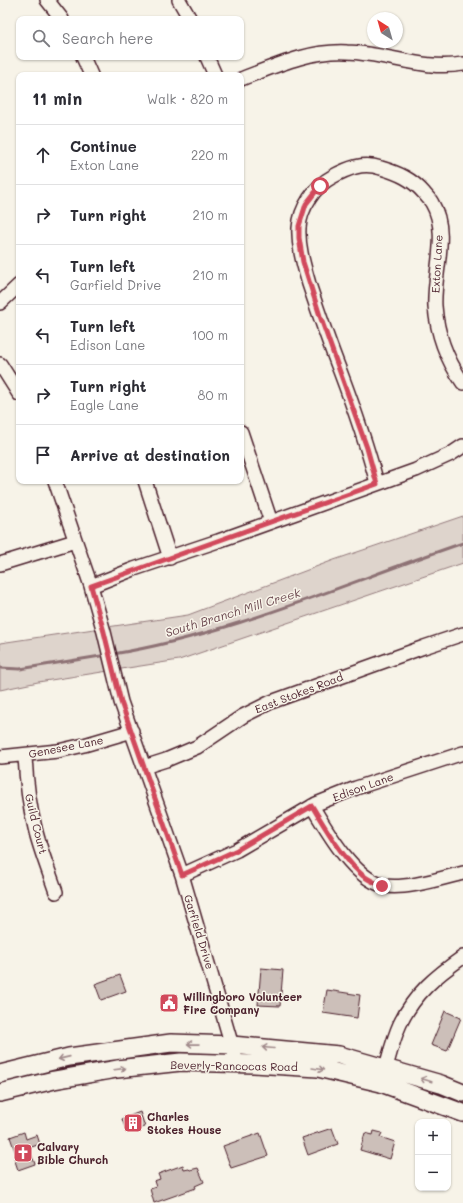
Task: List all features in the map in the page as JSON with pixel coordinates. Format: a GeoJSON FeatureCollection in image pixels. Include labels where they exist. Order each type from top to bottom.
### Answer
{"type":"FeatureCollection","features":[{"type":"Feature","properties":{"kind":"main road","name":"Beverly-Rancocas Road"},"geometry":{"type":"LineString","coordinates":[[0,1074],[69,1057],[164,1044],[232,1045],[338,1055],[441,1084],[463,1093]]}},
{"type":"Feature","properties":{"kind":"main road","name":"Beverly-Rancocas Road"},"geometry":{"type":"LineString","coordinates":[[0,1093],[54,1080],[117,1069],[181,1062],[237,1063],[318,1068],[381,1083],[463,1113]]}},
{"type":"Feature","properties":{"kind":"street"},"geometry":{"type":"LineString","coordinates":[[47,0],[60,16]]}},
{"type":"Feature","properties":{"kind":"street"},"geometry":{"type":"LineString","coordinates":[[179,0],[188,16]]}},
{"type":"Feature","properties":{"kind":"street"},"geometry":{"type":"LineString","coordinates":[[244,78],[302,57],[333,52],[363,53],[436,66],[463,64]]}},
{"type":"Feature","properties":{"kind":"street"},"geometry":{"type":"LineString","coordinates":[[85,60],[91,72]]}},
{"type":"Feature","properties":{"kind":"street"},"geometry":{"type":"LineString","coordinates":[[208,60],[214,72]]}},
{"type":"Feature","properties":{"kind":"street","name":"Exton Lane"},"geometry":{"type":"LineString","coordinates":[[377,484],[367,448],[315,303],[303,262],[299,238],[299,226],[306,204],[320,186],[329,179],[350,168],[361,165],[373,165],[397,172],[408,178],[417,185],[432,202],[439,222],[440,240],[435,306],[441,340],[452,368],[463,383]]}},
{"type":"Feature","properties":{"kind":"street"},"geometry":{"type":"LineString","coordinates":[[0,303],[16,288]]}},
{"type":"Feature","properties":{"kind":"street"},"geometry":{"type":"LineString","coordinates":[[0,364],[16,389]]}},
{"type":"Feature","properties":{"kind":"street"},"geometry":{"type":"LineString","coordinates":[[244,441],[271,522]]}},
{"type":"Feature","properties":{"kind":"street"},"geometry":{"type":"LineString","coordinates":[[91,586],[134,569],[170,558],[416,470],[451,454],[463,446]]}},
{"type":"Feature","properties":{"kind":"street","name":"Garfield Drive"},"geometry":{"type":"LineString","coordinates":[[56,484],[91,586],[121,702],[182,875],[237,1063]]}},
{"type":"Feature","properties":{"kind":"street"},"geometry":{"type":"LineString","coordinates":[[146,484],[170,558]]}},
{"type":"Feature","properties":{"kind":"street"},"geometry":{"type":"LineString","coordinates":[[1,563],[75,541]]}},
{"type":"Feature","properties":{"kind":"street","name":"East Stokes Road"},"geometry":{"type":"LineString","coordinates":[[144,767],[166,760],[197,747],[242,716],[271,702],[463,634]]}},
{"type":"Feature","properties":{"kind":"street","name":"Genesee Lane"},"geometry":{"type":"LineString","coordinates":[[0,757],[58,750],[84,745],[132,732]]}},
{"type":"Feature","properties":{"kind":"street","name":"Edison Lane"},"geometry":{"type":"LineString","coordinates":[[182,875],[237,850],[312,806],[356,788],[463,753]]}},
{"type":"Feature","properties":{"kind":"street","name":"Guild Court"},"geometry":{"type":"LineString","coordinates":[[25,755],[27,789],[33,819],[41,849],[56,892]]}},
{"type":"Feature","properties":{"kind":"street"},"geometry":{"type":"LineString","coordinates":[[312,806],[328,832],[358,872],[369,880],[382,886],[411,884],[463,873]]}},
{"type":"Feature","properties":{"kind":"street"},"geometry":{"type":"LineString","coordinates":[[386,1068],[400,1024],[410,1005],[423,989],[442,972],[463,957]]}},
{"type":"Feature","properties":{"kind":"shaded area"},"geometry":{"type":"Polygon","coordinates":[[[463,516],[463,563],[179,660],[38,682],[0,690],[0,643],[188,615],[334,560],[463,516]]]}},
{"type":"Feature","properties":{"kind":"building"},"geometry":{"type":"Polygon","coordinates":[[[261,968],[283,970],[280,1006],[258,1005],[261,968]]]}},
{"type":"Feature","properties":{"kind":"building"},"geometry":{"type":"Polygon","coordinates":[[[120,975],[126,991],[101,1000],[95,984],[120,975]]]}},
{"type":"Feature","properties":{"kind":"building"},"geometry":{"type":"Polygon","coordinates":[[[327,990],[360,995],[357,1018],[323,1013],[327,990]]]}},
{"type":"Feature","properties":{"kind":"building"},"geometry":{"type":"Polygon","coordinates":[[[445,1011],[461,1018],[447,1051],[431,1045],[445,1011]]]}},
{"type":"Feature","properties":{"kind":"building","name":"Charles Stokes House"},"geometry":{"type":"Polygon","coordinates":[[[140,1112],[145,1127],[127,1133],[122,1119],[140,1112]]]}},
{"type":"Feature","properties":{"kind":"building"},"geometry":{"type":"Polygon","coordinates":[[[332,1128],[338,1144],[308,1155],[302,1138],[332,1128]]]}},
{"type":"Feature","properties":{"kind":"building"},"geometry":{"type":"Polygon","coordinates":[[[374,1131],[382,1133],[380,1137],[395,1142],[390,1159],[360,1150],[365,1133],[373,1135],[374,1131]]]}},
{"type":"Feature","properties":{"kind":"building","name":"Calvary Bible Church"},"geometry":{"type":"Polygon","coordinates":[[[24,1132],[26,1139],[37,1135],[40,1144],[29,1148],[35,1164],[18,1170],[14,1158],[17,1157],[10,1137],[24,1132]]]}},
{"type":"Feature","properties":{"kind":"building"},"geometry":{"type":"Polygon","coordinates":[[[260,1133],[268,1156],[231,1168],[223,1146],[260,1133]]]}},
{"type":"Feature","properties":{"kind":"building"},"geometry":{"type":"Polygon","coordinates":[[[183,1165],[184,1170],[198,1168],[204,1182],[195,1186],[196,1188],[154,1203],[150,1189],[156,1187],[154,1181],[160,1179],[158,1174],[183,1165]]]}},
{"type":"Feature","properties":{"kind":"waterway","name":"South Branch Mill Creek"},"geometry":{"type":"LineString","coordinates":[[113,654],[202,634],[290,606],[463,543]]}},
{"type":"Feature","properties":{"kind":"waterway","name":"South Branch Mill Creek"},"geometry":{"type":"LineString","coordinates":[[0,668],[20,669],[107,655]]}},
{"type":"Feature","properties":{"kind":"place","name":"Willingboro Volunteer Fire Company"},"geometry":{"type":"Point","coordinates":[169,1003]}},
{"type":"Feature","properties":{"kind":"place","name":"Charles Stokes House"},"geometry":{"type":"Point","coordinates":[133,1123]}},
{"type":"Feature","properties":{"kind":"place","name":"Calvary Bible Church"},"geometry":{"type":"Point","coordinates":[23,1153]}},
{"type":"Feature","properties":{"kind":"route"},"geometry":{"type":"LineString","coordinates":[[320,186],[306,204],[299,226],[299,238],[303,262],[329,344],[341,372],[367,448],[377,484],[187,552],[134,569],[91,586],[121,702],[182,875],[260,838],[312,806],[350,863],[358,872],[369,880],[382,886]]}}]}
